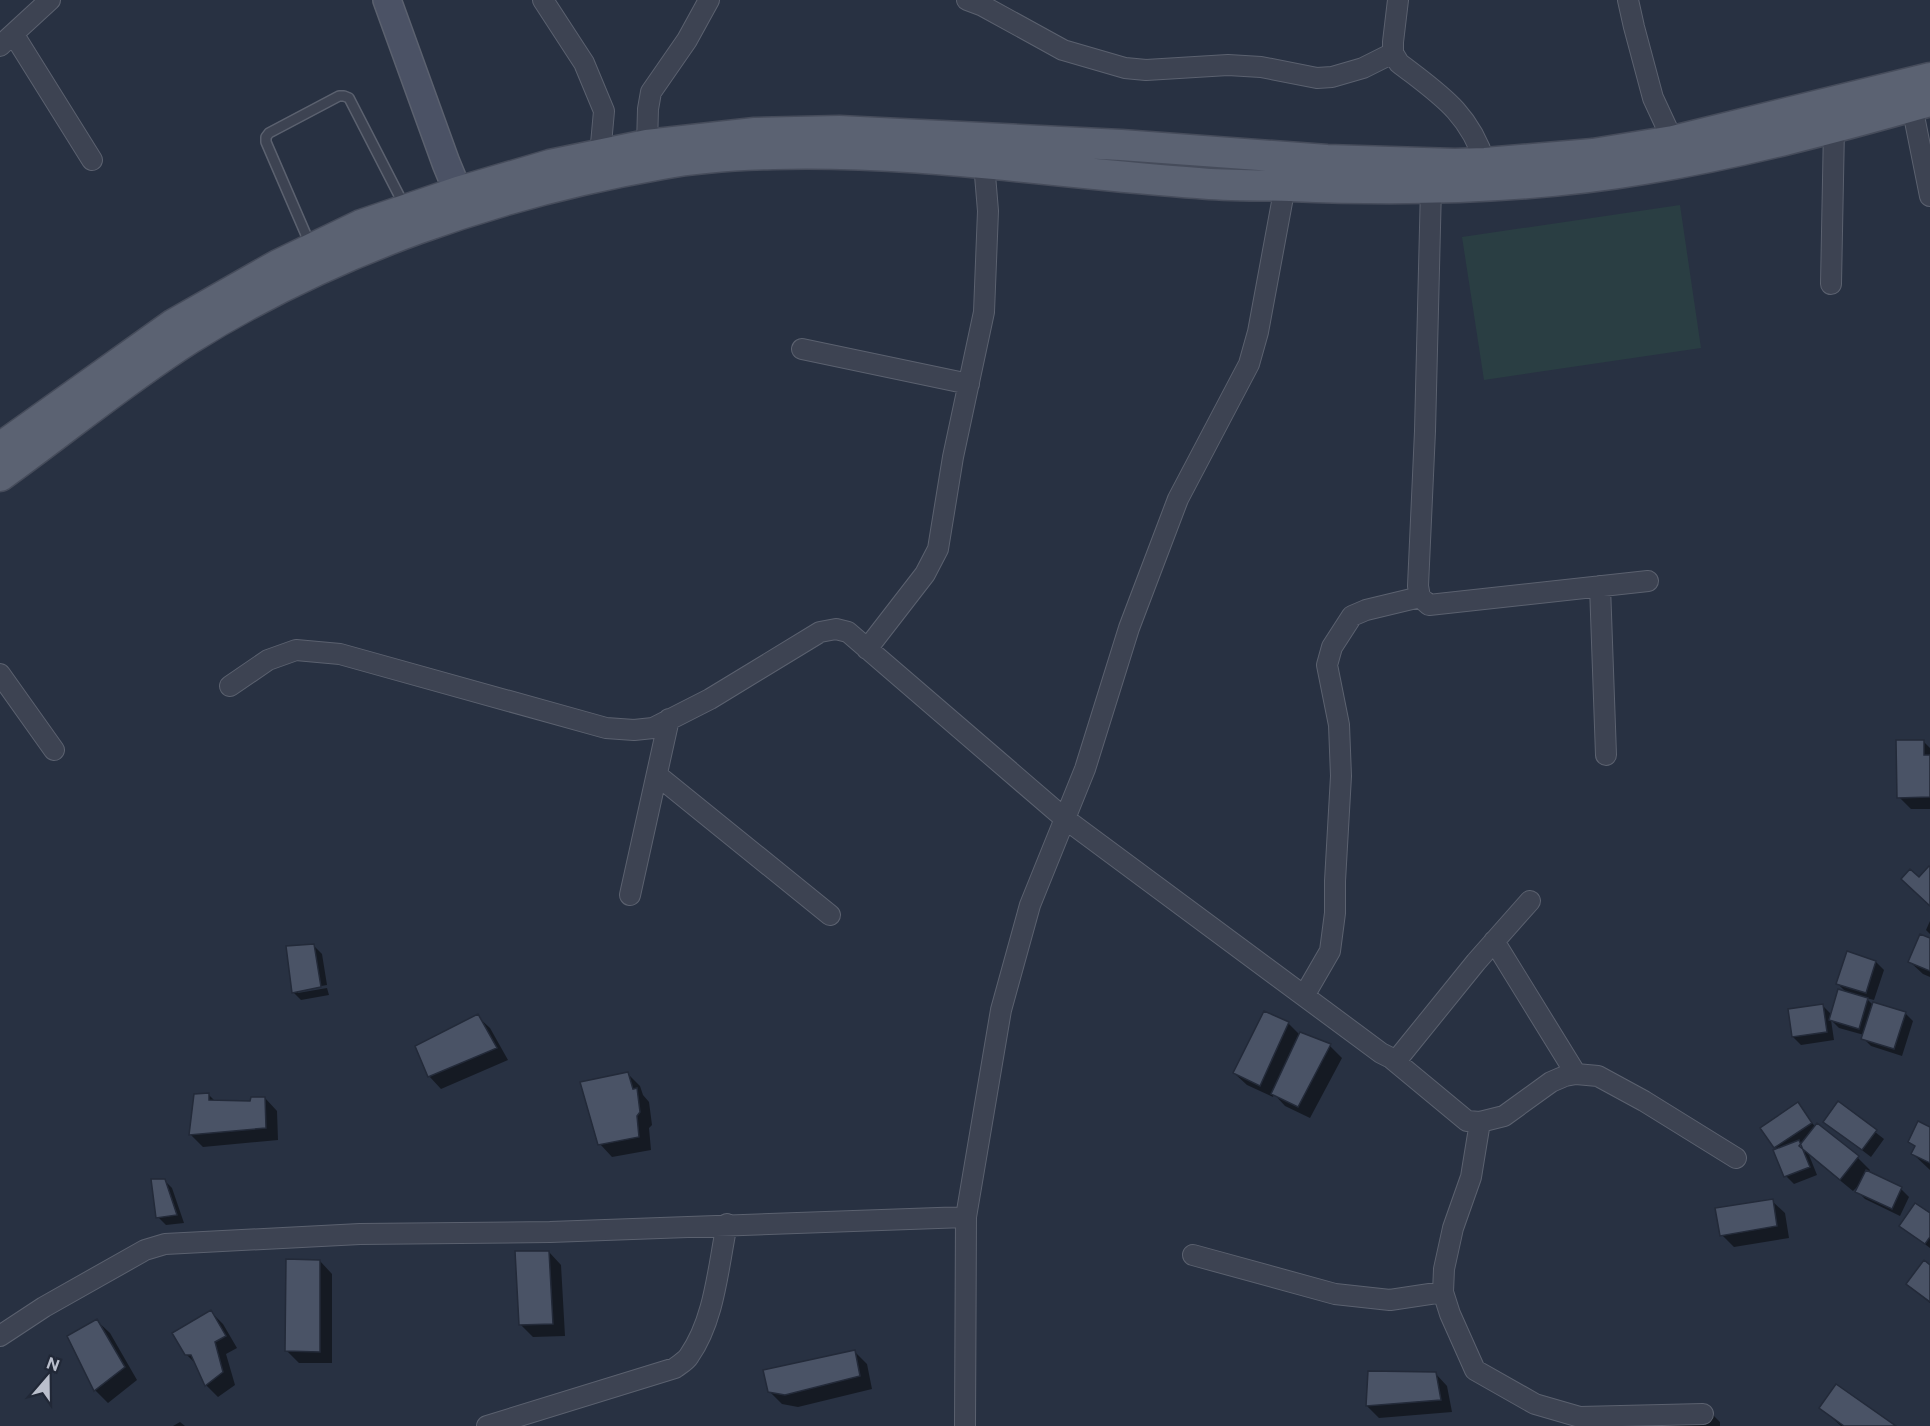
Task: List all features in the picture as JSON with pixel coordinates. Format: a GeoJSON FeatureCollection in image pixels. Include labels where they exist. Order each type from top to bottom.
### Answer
{"type":"FeatureCollection","features":[{"type":"Feature","properties":{"kind":"main road"},"geometry":{"type":"LineString","coordinates":[[0,448],[174,324],[278,265],[361,225],[458,192],[550,165],[647,145],[755,133],[840,131],[1121,145],[1327,160],[1485,163],[1593,154],[1673,141],[1930,78]]}},
{"type":"Feature","properties":{"kind":"main road"},"geometry":{"type":"LineString","coordinates":[[0,476],[143,370],[193,337],[281,288],[367,248],[470,210],[604,176],[663,164],[706,158],[830,153],[984,163],[1202,184],[1390,190],[1494,186],[1557,181],[1643,169],[1746,149],[1921,104]]}},
{"type":"Feature","properties":{"kind":"street"},"geometry":{"type":"LineString","coordinates":[[50,0],[7,40],[92,160]]}},
{"type":"Feature","properties":{"kind":"street"},"geometry":{"type":"LineString","coordinates":[[387,0],[458,192]]}},
{"type":"Feature","properties":{"kind":"street"},"geometry":{"type":"LineString","coordinates":[[543,0],[584,63],[604,111],[600,155]]}},
{"type":"Feature","properties":{"kind":"street"},"geometry":{"type":"LineString","coordinates":[[647,145],[651,92],[687,40],[709,0]]}},
{"type":"Feature","properties":{"kind":"street"},"geometry":{"type":"LineString","coordinates":[[967,0],[993,11],[1063,50],[1125,68],[1146,70],[1227,64],[1317,78],[1332,77],[1363,68],[1393,53]]}},
{"type":"Feature","properties":{"kind":"street"},"geometry":{"type":"LineString","coordinates":[[1398,0],[1393,53],[1399,63],[1455,108],[1472,130],[1485,163]]}},
{"type":"Feature","properties":{"kind":"street"},"geometry":{"type":"LineString","coordinates":[[1628,0],[1653,98],[1673,141]]}},
{"type":"Feature","properties":{"kind":"street"},"geometry":{"type":"LineString","coordinates":[[1921,104],[1930,196]]}},
{"type":"Feature","properties":{"kind":"street"},"geometry":{"type":"LineString","coordinates":[[1831,284],[1834,128]]}},
{"type":"Feature","properties":{"kind":"street"},"geometry":{"type":"LineString","coordinates":[[867,649],[925,574],[938,549],[953,457],[984,312],[988,211],[984,163]]}},
{"type":"Feature","properties":{"kind":"street"},"geometry":{"type":"LineString","coordinates":[[966,1426],[966,1217],[1001,1010],[1030,905],[1084,769],[1129,628],[1178,499],[1249,364],[1258,332],[1285,186]]}},
{"type":"Feature","properties":{"kind":"street"},"geometry":{"type":"LineString","coordinates":[[1431,187],[1425,431],[1418,586],[1420,597],[1429,605],[1648,581]]}},
{"type":"Feature","properties":{"kind":"street"},"geometry":{"type":"LineString","coordinates":[[802,350],[969,384]]}},
{"type":"Feature","properties":{"kind":"street"},"geometry":{"type":"LineString","coordinates":[[1600,586],[1606,755]]}},
{"type":"Feature","properties":{"kind":"street"},"geometry":{"type":"LineString","coordinates":[[1304,996],[1330,951],[1335,913],[1341,776],[1339,725],[1327,665],[1332,647],[1352,616],[1366,610],[1420,597]]}},
{"type":"Feature","properties":{"kind":"street"},"geometry":{"type":"LineString","coordinates":[[230,686],[268,660],[296,650],[340,654],[606,728],[634,730],[653,728],[710,699],[820,632],[836,629],[848,632],[1064,818],[1381,1053],[1391,1058],[1467,1120],[1480,1122],[1504,1116],[1551,1082],[1576,1074],[1598,1076],[1644,1101],[1736,1158]]}},
{"type":"Feature","properties":{"kind":"street"},"geometry":{"type":"LineString","coordinates":[[0,674],[54,750]]}},
{"type":"Feature","properties":{"kind":"street"},"geometry":{"type":"LineString","coordinates":[[630,896],[669,719]]}},
{"type":"Feature","properties":{"kind":"street"},"geometry":{"type":"LineString","coordinates":[[657,775],[830,915]]}},
{"type":"Feature","properties":{"kind":"street"},"geometry":{"type":"LineString","coordinates":[[1391,1058],[1400,1056],[1494,941],[1530,901]]}},
{"type":"Feature","properties":{"kind":"street"},"geometry":{"type":"LineString","coordinates":[[1494,941],[1576,1074]]}},
{"type":"Feature","properties":{"kind":"street"},"geometry":{"type":"LineString","coordinates":[[1480,1122],[1471,1177],[1453,1228],[1446,1259],[1443,1292],[1449,1314],[1475,1370],[1535,1404],[1580,1417],[1703,1414]]}},
{"type":"Feature","properties":{"kind":"street"},"geometry":{"type":"LineString","coordinates":[[0,1336],[44,1307],[144,1250],[165,1244],[360,1234],[550,1232],[966,1217]]}},
{"type":"Feature","properties":{"kind":"street"},"geometry":{"type":"LineString","coordinates":[[495,1425],[675,1368],[688,1358],[709,1311],[727,1224]]}},
{"type":"Feature","properties":{"kind":"street"},"geometry":{"type":"LineString","coordinates":[[1193,1255],[1335,1294],[1390,1300],[1443,1292]]}},
{"type":"Feature","properties":{"kind":"lane"},"geometry":{"type":"LineString","coordinates":[[312,249],[266,142],[266,137],[269,133],[339,96],[349,98],[406,210]]}},
{"type":"Feature","properties":{"kind":"green space"},"geometry":{"type":"Polygon","coordinates":[[[1680,205],[1701,348],[1484,380],[1462,237],[1680,205]]]}},
{"type":"Feature","properties":{"kind":"building"},"geometry":{"type":"Polygon","coordinates":[[[1896,740],[1924,740],[1924,755],[1930,755],[1930,797],[1897,798],[1896,740]]]}},
{"type":"Feature","properties":{"kind":"building"},"geometry":{"type":"Polygon","coordinates":[[[1929,866],[1930,906],[1901,879],[1910,869],[1919,877],[1929,866]]]}},
{"type":"Feature","properties":{"kind":"building"},"geometry":{"type":"Polygon","coordinates":[[[1920,934],[1930,938],[1930,971],[1908,962],[1920,934]]]}},
{"type":"Feature","properties":{"kind":"building"},"geometry":{"type":"Polygon","coordinates":[[[314,944],[321,987],[292,993],[286,946],[314,944]]]}},
{"type":"Feature","properties":{"kind":"building"},"geometry":{"type":"Polygon","coordinates":[[[1847,951],[1876,961],[1866,993],[1836,984],[1847,951]]]}},
{"type":"Feature","properties":{"kind":"building"},"geometry":{"type":"Polygon","coordinates":[[[1838,989],[1868,998],[1859,1029],[1829,1020],[1838,989]]]}},
{"type":"Feature","properties":{"kind":"building"},"geometry":{"type":"Polygon","coordinates":[[[1873,1002],[1906,1012],[1894,1049],[1861,1039],[1873,1002]]]}},
{"type":"Feature","properties":{"kind":"building"},"geometry":{"type":"Polygon","coordinates":[[[1823,1004],[1827,1032],[1792,1037],[1788,1009],[1823,1004]]]}},
{"type":"Feature","properties":{"kind":"building"},"geometry":{"type":"Polygon","coordinates":[[[1264,1011],[1289,1022],[1260,1086],[1233,1073],[1264,1011]]]}},
{"type":"Feature","properties":{"kind":"building"},"geometry":{"type":"Polygon","coordinates":[[[478,1014],[497,1048],[428,1077],[415,1046],[478,1014]]]}},
{"type":"Feature","properties":{"kind":"building"},"geometry":{"type":"Polygon","coordinates":[[[1300,1032],[1331,1044],[1298,1107],[1271,1094],[1300,1032]]]}},
{"type":"Feature","properties":{"kind":"building"},"geometry":{"type":"Polygon","coordinates":[[[628,1072],[633,1089],[637,1088],[640,1112],[637,1116],[639,1137],[598,1145],[580,1082],[628,1072]]]}},
{"type":"Feature","properties":{"kind":"building"},"geometry":{"type":"Polygon","coordinates":[[[209,1093],[209,1100],[250,1101],[251,1097],[265,1097],[266,1128],[189,1135],[194,1094],[209,1093]]]}},
{"type":"Feature","properties":{"kind":"building"},"geometry":{"type":"Polygon","coordinates":[[[1838,1101],[1877,1130],[1862,1150],[1823,1122],[1838,1101]]]}},
{"type":"Feature","properties":{"kind":"building"},"geometry":{"type":"Polygon","coordinates":[[[1798,1102],[1812,1123],[1774,1148],[1760,1128],[1798,1102]]]}},
{"type":"Feature","properties":{"kind":"building"},"geometry":{"type":"Polygon","coordinates":[[[1918,1121],[1930,1127],[1930,1163],[1911,1154],[1915,1146],[1908,1142],[1918,1121]]]}},
{"type":"Feature","properties":{"kind":"building"},"geometry":{"type":"Polygon","coordinates":[[[1817,1123],[1859,1156],[1840,1180],[1799,1146],[1817,1123]]]}},
{"type":"Feature","properties":{"kind":"building"},"geometry":{"type":"Polygon","coordinates":[[[1799,1140],[1810,1167],[1784,1177],[1773,1150],[1799,1140]]]}},
{"type":"Feature","properties":{"kind":"building"},"geometry":{"type":"Polygon","coordinates":[[[1866,1170],[1902,1187],[1892,1209],[1855,1192],[1866,1170]]]}},
{"type":"Feature","properties":{"kind":"building"},"geometry":{"type":"Polygon","coordinates":[[[151,1179],[165,1179],[177,1215],[156,1218],[151,1179]]]}},
{"type":"Feature","properties":{"kind":"building"},"geometry":{"type":"Polygon","coordinates":[[[1773,1199],[1777,1226],[1720,1236],[1715,1208],[1773,1199]]]}},
{"type":"Feature","properties":{"kind":"building"},"geometry":{"type":"Polygon","coordinates":[[[1915,1203],[1930,1213],[1930,1237],[1925,1244],[1899,1226],[1915,1203]]]}},
{"type":"Feature","properties":{"kind":"building"},"geometry":{"type":"Polygon","coordinates":[[[515,1251],[549,1251],[553,1324],[519,1325],[515,1251]]]}},
{"type":"Feature","properties":{"kind":"building"},"geometry":{"type":"Polygon","coordinates":[[[286,1259],[320,1260],[320,1352],[285,1351],[286,1259]]]}},
{"type":"Feature","properties":{"kind":"building"},"geometry":{"type":"Polygon","coordinates":[[[1924,1260],[1930,1265],[1930,1302],[1906,1284],[1924,1260]]]}},
{"type":"Feature","properties":{"kind":"building"},"geometry":{"type":"Polygon","coordinates":[[[211,1310],[226,1336],[215,1342],[223,1372],[205,1386],[191,1355],[185,1355],[172,1333],[211,1310]]]}},
{"type":"Feature","properties":{"kind":"building"},"geometry":{"type":"Polygon","coordinates":[[[97,1319],[125,1367],[94,1391],[67,1336],[97,1319]]]}},
{"type":"Feature","properties":{"kind":"building"},"geometry":{"type":"Polygon","coordinates":[[[855,1350],[860,1376],[785,1395],[768,1392],[763,1370],[855,1350]]]}},
{"type":"Feature","properties":{"kind":"building"},"geometry":{"type":"Polygon","coordinates":[[[1368,1371],[1436,1372],[1441,1400],[1366,1406],[1368,1371]]]}},
{"type":"Feature","properties":{"kind":"building"},"geometry":{"type":"Polygon","coordinates":[[[1836,1384],[1896,1426],[1844,1426],[1819,1408],[1836,1384]]]}}]}
